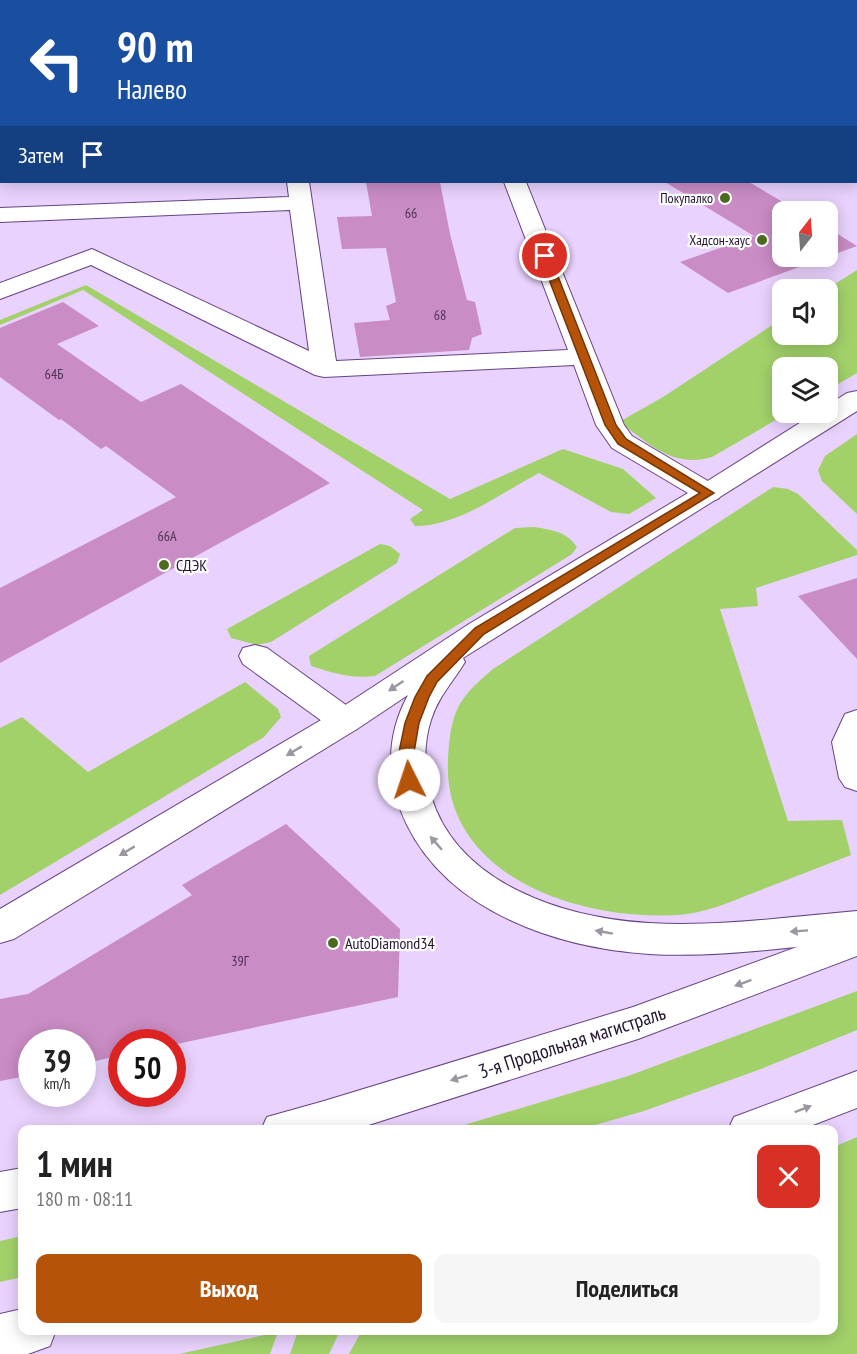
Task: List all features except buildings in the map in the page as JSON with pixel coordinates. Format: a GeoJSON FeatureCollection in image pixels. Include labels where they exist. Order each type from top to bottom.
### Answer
{"type":"FeatureCollection","features":[{"type":"Feature","properties":{"kind":"main road"},"geometry":{"type":"LineString","coordinates":[[515,183],[610,425],[622,442],[708,493]]}},
{"type":"Feature","properties":{"kind":"main road"},"geometry":{"type":"LineString","coordinates":[[0,215],[86,212],[300,192],[324,369]]}},
{"type":"Feature","properties":{"kind":"main road"},"geometry":{"type":"LineString","coordinates":[[86,212],[92,256]]}},
{"type":"Feature","properties":{"kind":"main road"},"geometry":{"type":"LineString","coordinates":[[0,292],[92,256],[324,369],[585,357]]}},
{"type":"Feature","properties":{"kind":"main road"},"geometry":{"type":"LineString","coordinates":[[0,928],[345,721],[480,631],[708,493],[857,399]]}},
{"type":"Feature","properties":{"kind":"main road"},"geometry":{"type":"LineString","coordinates":[[480,631],[432,679],[412,723],[406,752],[409,780],[415,803],[429,835],[474,882],[539,914],[582,928],[626,936],[671,939],[857,926]]}},
{"type":"Feature","properties":{"kind":"main road"},"geometry":{"type":"LineString","coordinates":[[255,657],[345,721]]}},
{"type":"Feature","properties":{"kind":"main road"},"geometry":{"type":"LineString","coordinates":[[857,722],[849,742],[857,778]]}},
{"type":"Feature","properties":{"kind":"main road","name":"3-я Продольная магистраль"},"geometry":{"type":"LineString","coordinates":[[303,1125],[638,1022],[857,940]]}},
{"type":"Feature","properties":{"kind":"main road"},"geometry":{"type":"LineString","coordinates":[[761,1125],[857,1089]]}},
{"type":"Feature","properties":{"kind":"main road"},"geometry":{"type":"LineString","coordinates":[[0,1192],[18,1189]]}},
{"type":"Feature","properties":{"kind":"main road"},"geometry":{"type":"LineString","coordinates":[[0,1337],[18,1333]]}},
{"type":"Feature","properties":{"kind":"green space"},"geometry":{"type":"Polygon","coordinates":[[[857,270],[857,373],[838,384],[838,357],[772,357],[772,422],[712,457],[698,460],[685,460],[662,452],[619,422],[663,397],[772,325],[772,345],[838,345],[838,282],[857,270]]]}},
{"type":"Feature","properties":{"kind":"green space"},"geometry":{"type":"Polygon","coordinates":[[[86,285],[450,499],[563,449],[623,469],[656,498],[629,514],[611,512],[539,473],[464,515],[431,525],[415,526],[410,519],[423,510],[83,290],[0,325],[0,320],[86,285]]]}},
{"type":"Feature","properties":{"kind":"green space"},"geometry":{"type":"Polygon","coordinates":[[[857,434],[857,514],[822,481],[818,470],[825,456],[857,434]]]}},
{"type":"Feature","properties":{"kind":"green space"},"geometry":{"type":"Polygon","coordinates":[[[773,487],[788,489],[798,494],[857,550],[857,555],[756,588],[758,606],[720,609],[788,821],[842,820],[851,855],[718,906],[676,915],[638,915],[598,910],[559,899],[523,883],[491,861],[467,833],[452,799],[448,758],[449,742],[454,718],[464,698],[493,669],[773,487]]]}},
{"type":"Feature","properties":{"kind":"green space"},"geometry":{"type":"Polygon","coordinates":[[[534,527],[563,534],[577,547],[572,554],[375,676],[351,676],[311,666],[309,656],[515,528],[534,527]]]}},
{"type":"Feature","properties":{"kind":"green space"},"geometry":{"type":"Polygon","coordinates":[[[380,544],[390,546],[400,554],[397,563],[271,642],[257,645],[231,638],[227,629],[380,544]]]}},
{"type":"Feature","properties":{"kind":"green space"},"geometry":{"type":"Polygon","coordinates":[[[245,682],[278,709],[281,717],[264,737],[0,895],[0,728],[22,717],[88,772],[245,682]]]}},
{"type":"Feature","properties":{"kind":"green space"},"geometry":{"type":"Polygon","coordinates":[[[857,991],[857,1030],[761,1069],[644,1111],[595,1125],[464,1125],[628,1076],[857,991]]]}},
{"type":"Feature","properties":{"kind":"green space"},"geometry":{"type":"Polygon","coordinates":[[[857,1137],[857,1354],[349,1354],[359,1335],[838,1335],[838,1145],[857,1137]]]}},
{"type":"Feature","properties":{"kind":"green space"},"geometry":{"type":"Polygon","coordinates":[[[18,1237],[18,1278],[0,1282],[0,1241],[18,1237]]]}},
{"type":"Feature","properties":{"kind":"green space"},"geometry":{"type":"Polygon","coordinates":[[[264,1335],[277,1335],[270,1354],[179,1354],[264,1335]]]}},
{"type":"Feature","properties":{"kind":"green space"},"geometry":{"type":"Polygon","coordinates":[[[297,1335],[338,1335],[329,1354],[290,1354],[297,1335]]]}},
{"type":"Feature","properties":{"kind":"place","name":"Покупалко"},"geometry":{"type":"Point","coordinates":[725,198]}},
{"type":"Feature","properties":{"kind":"place","name":"Хадсон-хаус"},"geometry":{"type":"Point","coordinates":[762,240]}},
{"type":"Feature","properties":{"kind":"place","name":"СДЭК"},"geometry":{"type":"Point","coordinates":[164,565]}},
{"type":"Feature","properties":{"kind":"place","name":"AutoDiamond34"},"geometry":{"type":"Point","coordinates":[333,943]}},
{"type":"Feature","properties":{"kind":"route"},"geometry":{"type":"LineString","coordinates":[[409,780],[406,752],[412,723],[422,697],[432,679],[480,631],[708,493],[622,442],[610,425],[545,256]]}}]}
